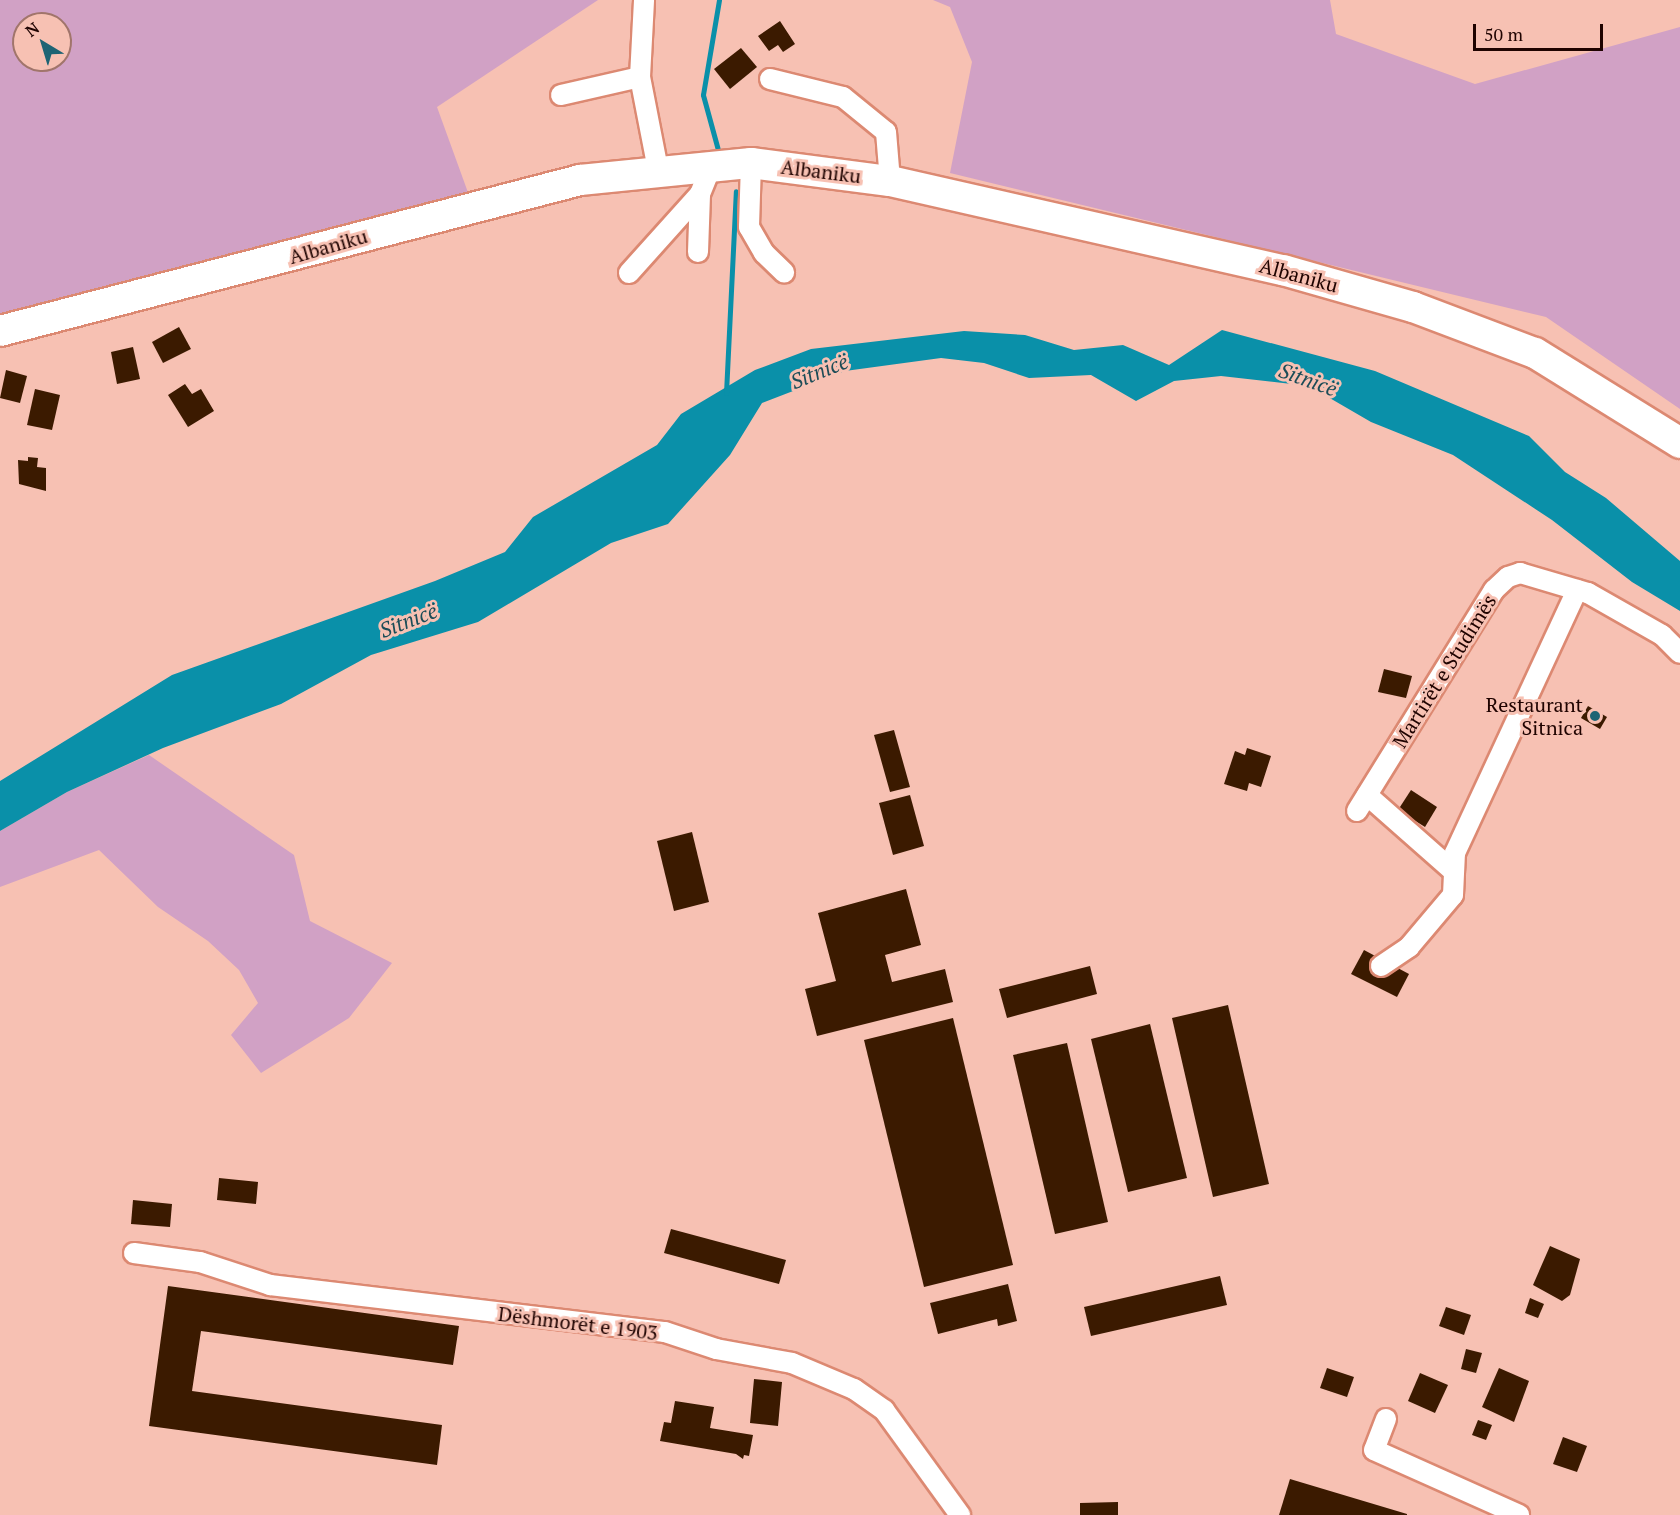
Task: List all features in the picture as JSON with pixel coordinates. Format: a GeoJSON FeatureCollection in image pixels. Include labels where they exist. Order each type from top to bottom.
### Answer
{"type":"FeatureCollection","features":[{"type":"Feature","properties":{"kind":"main road","name":"Albaniku"},"geometry":{"type":"LineString","coordinates":[[0,331],[545,188],[658,170],[751,163],[890,181],[1283,270],[1413,307],[1535,353],[1680,442]]}},
{"type":"Feature","properties":{"kind":"street"},"geometry":{"type":"LineString","coordinates":[[644,0],[640,77],[658,170]]}},
{"type":"Feature","properties":{"kind":"street"},"geometry":{"type":"LineString","coordinates":[[561,95],[640,77]]}},
{"type":"Feature","properties":{"kind":"street","name":"Albaniku"},"geometry":{"type":"LineString","coordinates":[[770,79],[843,98],[886,132],[890,181]]}},
{"type":"Feature","properties":{"kind":"street","name":"Albaniku"},"geometry":{"type":"LineString","coordinates":[[751,163],[749,227],[764,253],[784,272]]}},
{"type":"Feature","properties":{"kind":"street"},"geometry":{"type":"LineString","coordinates":[[629,273],[700,194],[712,165]]}},
{"type":"Feature","properties":{"kind":"street"},"geometry":{"type":"LineString","coordinates":[[698,252],[700,194]]}},
{"type":"Feature","properties":{"kind":"street","name":"Martirët e Studimës"},"geometry":{"type":"LineString","coordinates":[[1452,870],[1362,803],[1494,590],[1508,577],[1520,573],[1577,590],[1662,635],[1680,653]]}},
{"type":"Feature","properties":{"kind":"street"},"geometry":{"type":"LineString","coordinates":[[1381,966],[1409,947],[1437,917],[1452,895],[1452,870],[1511,726],[1577,590]]}},
{"type":"Feature","properties":{"kind":"street","name":"Dëshmorët e 1903"},"geometry":{"type":"LineString","coordinates":[[134,1253],[200,1262],[270,1285],[665,1332],[716,1349],[792,1363],[854,1389],[884,1410],[960,1515]]}},
{"type":"Feature","properties":{"kind":"street"},"geometry":{"type":"LineString","coordinates":[[1386,1419],[1374,1450],[1519,1515]]}},
{"type":"Feature","properties":{"kind":"shaded area"},"geometry":{"type":"Polygon","coordinates":[[[0,0],[598,0],[437,107],[470,198],[0,321],[0,0]]]}},
{"type":"Feature","properties":{"kind":"shaded area"},"geometry":{"type":"Polygon","coordinates":[[[933,0],[1330,0],[1336,34],[1475,84],[1680,27],[1680,409],[1546,317],[950,173],[972,62],[950,7],[933,0]]]}},
{"type":"Feature","properties":{"kind":"shaded area"},"geometry":{"type":"Polygon","coordinates":[[[149,755],[294,855],[310,921],[392,963],[349,1018],[261,1073],[231,1035],[258,1003],[239,970],[208,941],[158,907],[99,850],[0,887],[0,831],[67,792],[149,755]]]}},
{"type":"Feature","properties":{"kind":"water","name":"Sitnicë"},"geometry":{"type":"Polygon","coordinates":[[[1222,330],[1375,371],[1529,436],[1565,472],[1606,498],[1680,561],[1680,611],[1632,582],[1552,520],[1453,455],[1371,422],[1309,386],[1221,376],[1174,381],[1136,401],[1091,375],[1029,378],[984,363],[941,358],[845,371],[762,403],[730,455],[668,524],[611,543],[478,622],[371,655],[281,704],[163,748],[67,792],[0,831],[0,781],[172,675],[435,581],[505,552],[533,517],[657,445],[681,414],[755,370],[811,349],[964,331],[1025,335],[1074,350],[1123,345],[1169,365],[1222,330]]]}},
{"type":"Feature","properties":{"kind":"building"},"geometry":{"type":"Polygon","coordinates":[[[780,21],[795,44],[783,52],[778,45],[769,51],[758,36],[780,21]]]}},
{"type":"Feature","properties":{"kind":"building"},"geometry":{"type":"Polygon","coordinates":[[[741,48],[757,67],[730,89],[714,69],[741,48]]]}},
{"type":"Feature","properties":{"kind":"building"},"geometry":{"type":"Polygon","coordinates":[[[179,327],[191,349],[163,363],[152,342],[179,327]]]}},
{"type":"Feature","properties":{"kind":"building"},"geometry":{"type":"Polygon","coordinates":[[[133,347],[140,379],[117,384],[111,352],[133,347]]]}},
{"type":"Feature","properties":{"kind":"building"},"geometry":{"type":"Polygon","coordinates":[[[6,370],[27,376],[20,403],[0,398],[6,370]]]}},
{"type":"Feature","properties":{"kind":"building"},"geometry":{"type":"Polygon","coordinates":[[[185,384],[192,394],[201,389],[214,411],[188,427],[168,395],[185,384]]]}},
{"type":"Feature","properties":{"kind":"building"},"geometry":{"type":"Polygon","coordinates":[[[35,389],[60,395],[52,430],[27,425],[35,389]]]}},
{"type":"Feature","properties":{"kind":"building"},"geometry":{"type":"Polygon","coordinates":[[[28,457],[38,458],[37,467],[46,468],[46,491],[19,484],[18,460],[28,461],[28,457]]]}},
{"type":"Feature","properties":{"kind":"building"},"geometry":{"type":"Polygon","coordinates":[[[1384,669],[1412,676],[1406,698],[1378,692],[1384,669]]]}},
{"type":"Feature","properties":{"kind":"building"},"geometry":{"type":"Polygon","coordinates":[[[1588,706],[1607,717],[1600,729],[1581,718],[1588,706]]]}},
{"type":"Feature","properties":{"kind":"building"},"geometry":{"type":"Polygon","coordinates":[[[894,730],[910,787],[890,792],[874,735],[894,730]]]}},
{"type":"Feature","properties":{"kind":"building"},"geometry":{"type":"Polygon","coordinates":[[[1247,748],[1271,756],[1261,787],[1249,783],[1247,791],[1224,784],[1235,751],[1245,755],[1247,748]]]}},
{"type":"Feature","properties":{"kind":"building"},"geometry":{"type":"Polygon","coordinates":[[[1411,790],[1437,807],[1425,827],[1398,810],[1411,790]]]}},
{"type":"Feature","properties":{"kind":"building"},"geometry":{"type":"Polygon","coordinates":[[[910,795],[924,846],[893,855],[879,803],[910,795]]]}},
{"type":"Feature","properties":{"kind":"building"},"geometry":{"type":"Polygon","coordinates":[[[692,832],[709,902],[674,911],[657,841],[692,832]]]}},
{"type":"Feature","properties":{"kind":"building"},"geometry":{"type":"Polygon","coordinates":[[[906,889],[921,945],[885,955],[892,982],[945,969],[953,1002],[817,1036],[805,989],[836,981],[818,913],[906,889]]]}},
{"type":"Feature","properties":{"kind":"building"},"geometry":{"type":"Polygon","coordinates":[[[1364,950],[1409,974],[1397,997],[1351,974],[1364,950]]]}},
{"type":"Feature","properties":{"kind":"building"},"geometry":{"type":"Polygon","coordinates":[[[1090,966],[1097,994],[1007,1018],[999,989],[1090,966]]]}},
{"type":"Feature","properties":{"kind":"building"},"geometry":{"type":"Polygon","coordinates":[[[1228,1005],[1269,1184],[1213,1197],[1172,1018],[1228,1005]]]}},
{"type":"Feature","properties":{"kind":"building"},"geometry":{"type":"Polygon","coordinates":[[[953,1018],[1013,1265],[924,1287],[864,1040],[953,1018]]]}},
{"type":"Feature","properties":{"kind":"building"},"geometry":{"type":"Polygon","coordinates":[[[1150,1024],[1187,1178],[1128,1192],[1091,1039],[1150,1024]]]}},
{"type":"Feature","properties":{"kind":"building"},"geometry":{"type":"Polygon","coordinates":[[[1067,1043],[1108,1222],[1055,1234],[1013,1055],[1067,1043]]]}},
{"type":"Feature","properties":{"kind":"building"},"geometry":{"type":"Polygon","coordinates":[[[219,1178],[258,1182],[256,1204],[217,1200],[219,1178]]]}},
{"type":"Feature","properties":{"kind":"building"},"geometry":{"type":"Polygon","coordinates":[[[133,1200],[172,1204],[170,1227],[131,1224],[133,1200]]]}},
{"type":"Feature","properties":{"kind":"building"},"geometry":{"type":"Polygon","coordinates":[[[671,1229],[786,1260],[779,1284],[664,1253],[671,1229]]]}},
{"type":"Feature","properties":{"kind":"building"},"geometry":{"type":"Polygon","coordinates":[[[1550,1246],[1580,1259],[1570,1295],[1562,1301],[1533,1285],[1550,1246]]]}},
{"type":"Feature","properties":{"kind":"building"},"geometry":{"type":"Polygon","coordinates":[[[1220,1276],[1227,1305],[1091,1336],[1084,1307],[1220,1276]]]}},
{"type":"Feature","properties":{"kind":"building"},"geometry":{"type":"Polygon","coordinates":[[[1008,1284],[1017,1321],[998,1326],[997,1319],[938,1334],[930,1303],[1008,1284]]]}},
{"type":"Feature","properties":{"kind":"building"},"geometry":{"type":"Polygon","coordinates":[[[168,1286],[459,1326],[453,1365],[201,1331],[192,1391],[442,1425],[437,1465],[149,1426],[168,1286]]]}},
{"type":"Feature","properties":{"kind":"building"},"geometry":{"type":"Polygon","coordinates":[[[1530,1298],[1544,1304],[1538,1318],[1525,1313],[1530,1298]]]}},
{"type":"Feature","properties":{"kind":"building"},"geometry":{"type":"Polygon","coordinates":[[[1446,1307],[1471,1315],[1464,1335],[1439,1326],[1446,1307]]]}},
{"type":"Feature","properties":{"kind":"building"},"geometry":{"type":"Polygon","coordinates":[[[1466,1349],[1482,1353],[1476,1373],[1461,1369],[1466,1349]]]}},
{"type":"Feature","properties":{"kind":"building"},"geometry":{"type":"Polygon","coordinates":[[[1327,1368],[1354,1377],[1347,1397],[1320,1388],[1327,1368]]]}},
{"type":"Feature","properties":{"kind":"building"},"geometry":{"type":"Polygon","coordinates":[[[1499,1368],[1529,1381],[1514,1422],[1482,1407],[1499,1368]]]}},
{"type":"Feature","properties":{"kind":"building"},"geometry":{"type":"Polygon","coordinates":[[[1420,1373],[1448,1385],[1435,1413],[1408,1401],[1420,1373]]]}},
{"type":"Feature","properties":{"kind":"building"},"geometry":{"type":"Polygon","coordinates":[[[754,1379],[782,1382],[778,1426],[750,1423],[754,1379]]]}},
{"type":"Feature","properties":{"kind":"building"},"geometry":{"type":"Polygon","coordinates":[[[675,1401],[714,1407],[710,1428],[753,1435],[749,1456],[744,1455],[743,1459],[736,1454],[660,1441],[664,1422],[671,1423],[675,1401]]]}},
{"type":"Feature","properties":{"kind":"building"},"geometry":{"type":"Polygon","coordinates":[[[1478,1420],[1492,1425],[1486,1440],[1472,1435],[1478,1420]]]}},
{"type":"Feature","properties":{"kind":"building"},"geometry":{"type":"Polygon","coordinates":[[[1563,1437],[1587,1446],[1577,1472],[1553,1464],[1563,1437]]]}},
{"type":"Feature","properties":{"kind":"building"},"geometry":{"type":"Polygon","coordinates":[[[1290,1479],[1407,1514],[1407,1515],[1279,1515],[1290,1479]]]}},
{"type":"Feature","properties":{"kind":"building"},"geometry":{"type":"Polygon","coordinates":[[[1118,1502],[1118,1515],[1080,1515],[1080,1503],[1118,1502]]]}},
{"type":"Feature","properties":{"kind":"waterway"},"geometry":{"type":"LineString","coordinates":[[719,0],[703,95],[720,157]]}},
{"type":"Feature","properties":{"kind":"waterway"},"geometry":{"type":"LineString","coordinates":[[726,393],[736,191]]}},
{"type":"Feature","properties":{"kind":"place","name":"Restaurant Sitnica"},"geometry":{"type":"Point","coordinates":[1595,716]}}]}
